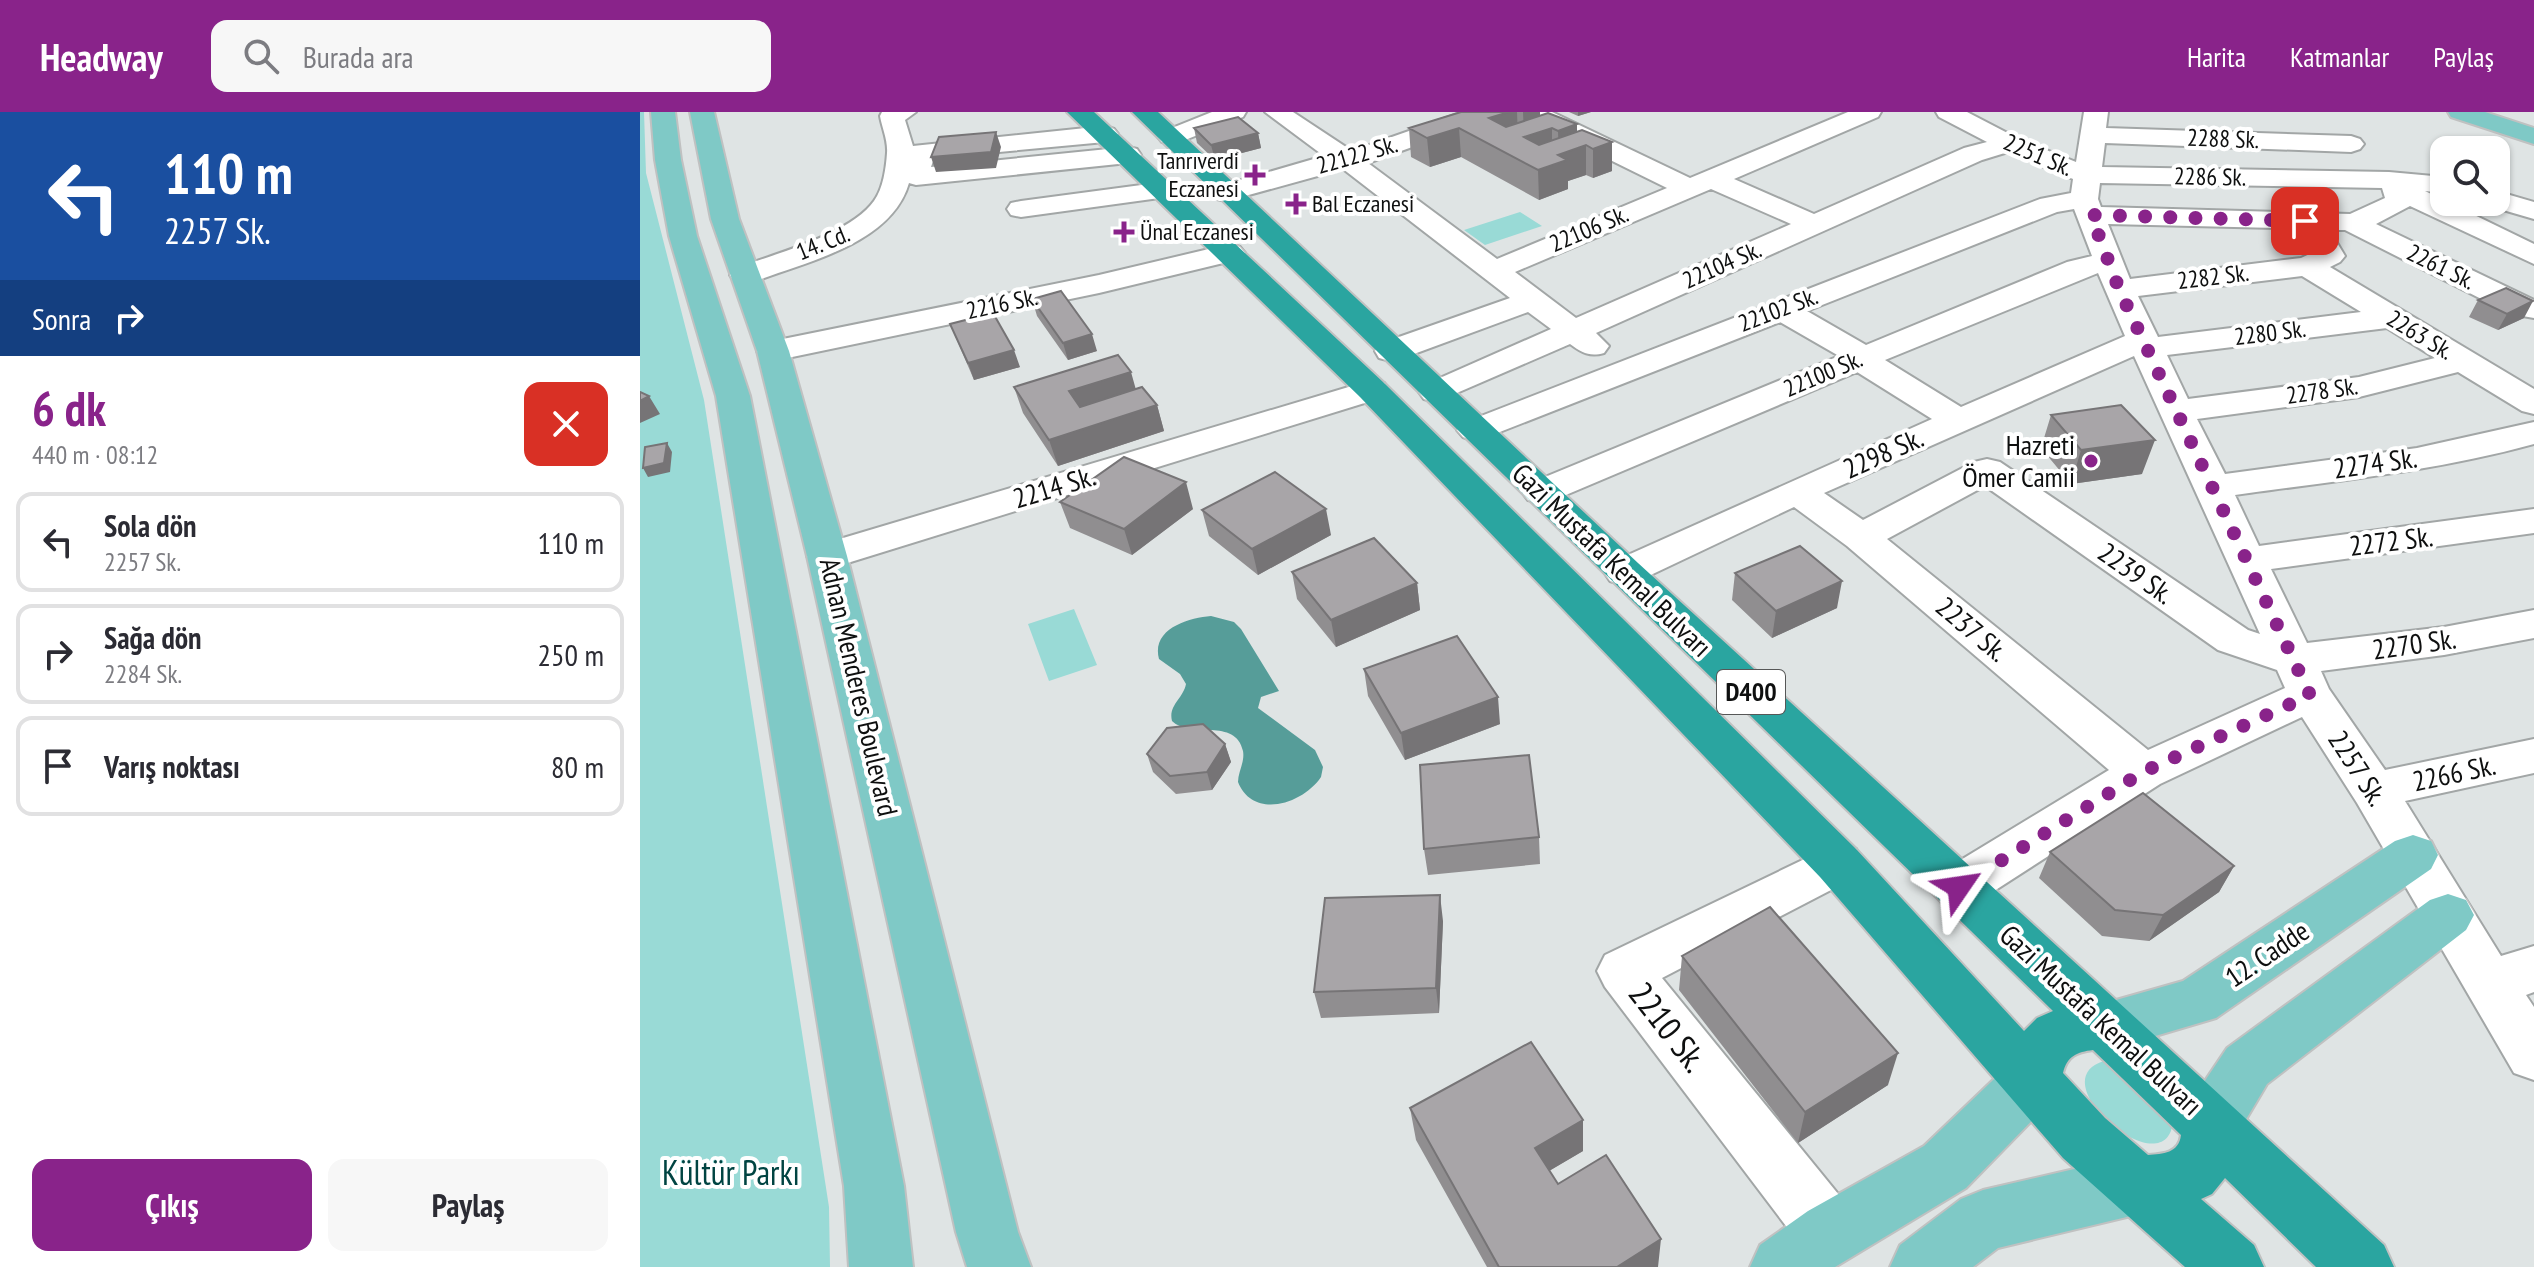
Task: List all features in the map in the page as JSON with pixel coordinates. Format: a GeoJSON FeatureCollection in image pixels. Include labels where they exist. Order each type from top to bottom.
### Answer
{"type":"FeatureCollection","features":[{"type":"Feature","properties":{"kind":"highway","name":"Gazi Mustafa Kemal Bulvarı"},"geometry":{"type":"LineString","coordinates":[[1158,125],[1391,351],[2362,1267]]}},
{"type":"Feature","properties":{"kind":"highway","name":"Gazi Mustafa Kemal Bulvarı"},"geometry":{"type":"LineString","coordinates":[[1104,134],[1372,390],[1838,863],[2084,1138],[2232,1267]]}},
{"type":"Feature","properties":{"kind":"highway"},"geometry":{"type":"LineString","coordinates":[[2033,1080],[2039,1054],[2051,1040],[2066,1030],[2084,1025],[2108,1025]]}},
{"type":"Feature","properties":{"kind":"highway"},"geometry":{"type":"LineString","coordinates":[[2135,1185],[2169,1184],[2189,1175],[2203,1162],[2212,1144],[2211,1123]]}},
{"type":"Feature","properties":{"kind":"main road"},"geometry":{"type":"LineString","coordinates":[[663,112],[668,160],[683,236],[733,396],[874,1186],[881,1267]]}},
{"type":"Feature","properties":{"kind":"main road","name":"Adnan Menderes Boulevard"},"geometry":{"type":"LineString","coordinates":[[702,112],[725,219],[773,351],[827,556],[999,1255]]}},
{"type":"Feature","properties":{"kind":"main road"},"geometry":{"type":"LineString","coordinates":[[2460,112],[2534,136]]}},
{"type":"Feature","properties":{"kind":"main road"},"geometry":{"type":"LineString","coordinates":[[2500,112],[2534,123]]}},
{"type":"Feature","properties":{"kind":"main road","name":"12. Cadde"},"geometry":{"type":"LineString","coordinates":[[2108,1025],[2197,1001],[2413,855]]}},
{"type":"Feature","properties":{"kind":"main road"},"geometry":{"type":"LineString","coordinates":[[2211,1123],[2247,1066],[2448,915]]}},
{"type":"Feature","properties":{"kind":"main road"},"geometry":{"type":"LineString","coordinates":[[1782,1267],[1830,1233],[1945,1167],[2033,1080]]}},
{"type":"Feature","properties":{"kind":"main road"},"geometry":{"type":"LineString","coordinates":[[1922,1267],[1983,1221],[2135,1185]]}},
{"type":"Feature","properties":{"kind":"street","name":"14. Cd."},"geometry":{"type":"LineString","coordinates":[[745,275],[864,226],[886,206],[896,181],[901,149],[892,116],[904,112]]}},
{"type":"Feature","properties":{"kind":"street"},"geometry":{"type":"LineString","coordinates":[[1158,125],[1234,112]]}},
{"type":"Feature","properties":{"kind":"street"},"geometry":{"type":"LineString","coordinates":[[1277,112],[1349,161],[1624,370]]}},
{"type":"Feature","properties":{"kind":"street","name":"22122 Sk."},"geometry":{"type":"LineString","coordinates":[[1227,193],[1330,162],[1349,161],[1486,112]]}},
{"type":"Feature","properties":{"kind":"street"},"geometry":{"type":"LineString","coordinates":[[1532,112],[1698,183],[1814,224]]}},
{"type":"Feature","properties":{"kind":"street","name":"22106 Sk."},"geometry":{"type":"LineString","coordinates":[[1493,271],[1869,112]]}},
{"type":"Feature","properties":{"kind":"street","name":"2251 Sk."},"geometry":{"type":"LineString","coordinates":[[1948,112],[2010,144],[2087,196]]}},
{"type":"Feature","properties":{"kind":"street"},"geometry":{"type":"LineString","coordinates":[[1801,118],[1830,130]]}},
{"type":"Feature","properties":{"kind":"street"},"geometry":{"type":"LineString","coordinates":[[2090,120],[2087,196],[2282,220],[2350,222],[2364,219],[2399,202],[2394,186]]}},
{"type":"Feature","properties":{"kind":"street","name":"2288 Sk."},"geometry":{"type":"LineString","coordinates":[[2090,120],[2351,144]]}},
{"type":"Feature","properties":{"kind":"street"},"geometry":{"type":"LineString","coordinates":[[1104,134],[916,177],[922,151],[1104,134]]}},
{"type":"Feature","properties":{"kind":"street","name":"22104 Sk."},"geometry":{"type":"LineString","coordinates":[[1436,392],[1973,154],[2010,144]]}},
{"type":"Feature","properties":{"kind":"street","name":"2286 Sk."},"geometry":{"type":"LineString","coordinates":[[2087,196],[2430,184]]}},
{"type":"Feature","properties":{"kind":"street"},"geometry":{"type":"LineString","coordinates":[[2394,186],[2534,255]]}},
{"type":"Feature","properties":{"kind":"street"},"geometry":{"type":"LineString","coordinates":[[1021,209],[1164,190]]}},
{"type":"Feature","properties":{"kind":"street","name":"2257 Sk."},"geometry":{"type":"LineString","coordinates":[[2087,196],[2113,276],[2302,677],[2448,915],[2511,976],[2534,1055]]}},
{"type":"Feature","properties":{"kind":"street","name":"22102 Sk."},"geometry":{"type":"LineString","coordinates":[[1475,430],[1624,370],[1785,290],[2050,205],[2087,196]]}},
{"type":"Feature","properties":{"kind":"street"},"geometry":{"type":"LineString","coordinates":[[2510,203],[2534,211]]}},
{"type":"Feature","properties":{"kind":"street"},"geometry":{"type":"LineString","coordinates":[[2282,220],[2326,247],[2330,256],[2307,266]]}},
{"type":"Feature","properties":{"kind":"street","name":"2261 Sk."},"geometry":{"type":"LineString","coordinates":[[2350,222],[2522,307],[2534,309]]}},
{"type":"Feature","properties":{"kind":"street","name":"2216 Sk."},"geometry":{"type":"LineString","coordinates":[[773,351],[1099,284],[1230,253]]}},
{"type":"Feature","properties":{"kind":"street"},"geometry":{"type":"LineString","coordinates":[[1743,256],[1864,357],[1866,363],[1957,420]]}},
{"type":"Feature","properties":{"kind":"street","name":"2282 Sk."},"geometry":{"type":"LineString","coordinates":[[2113,276],[2307,266]]}},
{"type":"Feature","properties":{"kind":"street","name":"2263 Sk."},"geometry":{"type":"LineString","coordinates":[[2307,266],[2534,404]]}},
{"type":"Feature","properties":{"kind":"street","name":"22100 Sk."},"geometry":{"type":"LineString","coordinates":[[1541,492],[2078,268],[2113,276]]}},
{"type":"Feature","properties":{"kind":"street"},"geometry":{"type":"LineString","coordinates":[[1391,351],[1532,300]]}},
{"type":"Feature","properties":{"kind":"street","name":"2280 Sk."},"geometry":{"type":"LineString","coordinates":[[2146,344],[2393,318]]}},
{"type":"Feature","properties":{"kind":"street","name":"2298 Sk."},"geometry":{"type":"LineString","coordinates":[[1624,572],[1957,420],[2146,344]]}},
{"type":"Feature","properties":{"kind":"street","name":"2278 Sk."},"geometry":{"type":"LineString","coordinates":[[2178,411],[2359,387],[2463,361]]}},
{"type":"Feature","properties":{"kind":"street","name":"2214 Sk."},"geometry":{"type":"LineString","coordinates":[[827,556],[1372,390]]}},
{"type":"Feature","properties":{"kind":"street","name":"2274 Sk."},"geometry":{"type":"LineString","coordinates":[[2214,487],[2501,444],[2534,433]]}},
{"type":"Feature","properties":{"kind":"street","name":"2239 Sk."},"geometry":{"type":"LineString","coordinates":[[1861,537],[1987,470],[2233,640],[2302,677]]}},
{"type":"Feature","properties":{"kind":"street","name":"2237 Sk."},"geometry":{"type":"LineString","coordinates":[[1797,491],[1861,537],[2143,772]]}},
{"type":"Feature","properties":{"kind":"street","name":"2272 Sk."},"geometry":{"type":"LineString","coordinates":[[2248,560],[2529,527]]}},
{"type":"Feature","properties":{"kind":"street","name":"2270 Sk."},"geometry":{"type":"LineString","coordinates":[[2302,677],[2444,641],[2534,624]]}},
{"type":"Feature","properties":{"kind":"street"},"geometry":{"type":"LineString","coordinates":[[1959,887],[2302,677]]}},
{"type":"Feature","properties":{"kind":"street","name":"2266 Sk."},"geometry":{"type":"LineString","coordinates":[[2374,790],[2534,756]]}},
{"type":"Feature","properties":{"kind":"street","name":"2210 Sk."},"geometry":{"type":"LineString","coordinates":[[1830,1233],[1624,971],[1838,863]]}},
{"type":"Feature","properties":{"kind":"green space","name":"Kültür Parkı"},"geometry":{"type":"Polygon","coordinates":[[[640,112],[644,112],[646,173],[704,400],[829,1207],[830,1267],[640,1267],[640,112]]]}},
{"type":"Feature","properties":{"kind":"green space"},"geometry":{"type":"Polygon","coordinates":[[[1520,212],[1542,226],[1485,245],[1464,230],[1520,212]]]}},
{"type":"Feature","properties":{"kind":"green space"},"geometry":{"type":"Polygon","coordinates":[[[1074,609],[1097,665],[1049,681],[1028,624],[1074,609]]]}},
{"type":"Feature","properties":{"kind":"green space"},"geometry":{"type":"Polygon","coordinates":[[[2104,1061],[2118,1063],[2173,1121],[2166,1139],[2150,1144],[2131,1138],[2111,1124],[2095,1107],[2086,1089],[2087,1072],[2104,1061]]]}},
{"type":"Feature","properties":{"kind":"shaded area"},"geometry":{"type":"Polygon","coordinates":[[[1211,616],[1234,622],[1241,629],[1279,691],[1261,697],[1258,708],[1315,750],[1323,767],[1321,777],[1303,795],[1278,804],[1255,801],[1245,794],[1238,782],[1243,759],[1239,741],[1222,731],[1180,726],[1172,721],[1172,711],[1186,684],[1180,674],[1159,659],[1161,640],[1173,627],[1192,619],[1211,616]]]}},
{"type":"Feature","properties":{"kind":"building"},"geometry":{"type":"Polygon","coordinates":[[[1461,112],[1509,112],[1489,118],[1506,127],[1548,113],[1577,124],[1524,137],[1539,145],[1582,130],[1612,142],[1593,149],[1586,145],[1558,155],[1567,160],[1538,170],[1459,128],[1427,138],[1409,128],[1461,112]]]}},
{"type":"Feature","properties":{"kind":"building"},"geometry":{"type":"Polygon","coordinates":[[[1238,117],[1258,133],[1211,145],[1194,128],[1238,117]]]}},
{"type":"Feature","properties":{"kind":"building"},"geometry":{"type":"Polygon","coordinates":[[[996,132],[991,152],[931,157],[939,137],[996,132]]]}},
{"type":"Feature","properties":{"kind":"building"},"geometry":{"type":"Polygon","coordinates":[[[2506,288],[2533,301],[2507,314],[2478,300],[2506,288]]]}},
{"type":"Feature","properties":{"kind":"building"},"geometry":{"type":"Polygon","coordinates":[[[1061,291],[1092,334],[1063,343],[1032,299],[1061,291]]]}},
{"type":"Feature","properties":{"kind":"building"},"geometry":{"type":"Polygon","coordinates":[[[993,313],[1014,350],[968,363],[950,324],[993,313]]]}},
{"type":"Feature","properties":{"kind":"building"},"geometry":{"type":"Polygon","coordinates":[[[1118,355],[1131,372],[1069,391],[1080,407],[1142,387],[1157,405],[1049,440],[1014,387],[1118,355]]]}},
{"type":"Feature","properties":{"kind":"building"},"geometry":{"type":"Polygon","coordinates":[[[640,392],[649,396],[640,401],[640,392]]]}},
{"type":"Feature","properties":{"kind":"building"},"geometry":{"type":"Polygon","coordinates":[[[2121,405],[2155,440],[2081,450],[2051,415],[2121,405]]]}},
{"type":"Feature","properties":{"kind":"building"},"geometry":{"type":"Polygon","coordinates":[[[667,443],[664,463],[643,468],[645,447],[667,443]]]}},
{"type":"Feature","properties":{"kind":"building"},"geometry":{"type":"Polygon","coordinates":[[[1124,457],[1186,482],[1124,529],[1060,502],[1124,457]]]}},
{"type":"Feature","properties":{"kind":"building"},"geometry":{"type":"Polygon","coordinates":[[[1275,472],[1326,509],[1252,549],[1202,510],[1275,472]]]}},
{"type":"Feature","properties":{"kind":"building"},"geometry":{"type":"Polygon","coordinates":[[[1374,538],[1417,583],[1331,620],[1292,572],[1374,538]]]}},
{"type":"Feature","properties":{"kind":"building"},"geometry":{"type":"Polygon","coordinates":[[[1800,546],[1842,581],[1776,611],[1735,573],[1800,546]]]}},
{"type":"Feature","properties":{"kind":"building"},"geometry":{"type":"Polygon","coordinates":[[[1457,636],[1498,697],[1401,733],[1364,669],[1457,636]]]}},
{"type":"Feature","properties":{"kind":"building"},"geometry":{"type":"Polygon","coordinates":[[[1203,724],[1225,744],[1207,772],[1170,776],[1147,754],[1167,728],[1203,724]]]}},
{"type":"Feature","properties":{"kind":"building"},"geometry":{"type":"Polygon","coordinates":[[[1529,755],[1539,837],[1424,849],[1420,765],[1529,755]]]}},
{"type":"Feature","properties":{"kind":"building"},"geometry":{"type":"Polygon","coordinates":[[[2143,793],[2234,866],[2163,915],[2115,910],[2050,852],[2143,793]]]}},
{"type":"Feature","properties":{"kind":"building"},"geometry":{"type":"Polygon","coordinates":[[[1440,895],[1436,988],[1314,992],[1325,898],[1440,895]]]}},
{"type":"Feature","properties":{"kind":"building"},"geometry":{"type":"Polygon","coordinates":[[[1770,907],[1898,1053],[1805,1112],[1682,956],[1770,907]]]}},
{"type":"Feature","properties":{"kind":"building"},"geometry":{"type":"Polygon","coordinates":[[[1531,1042],[1583,1120],[1535,1148],[1558,1184],[1606,1155],[1661,1239],[1617,1267],[1499,1267],[1410,1108],[1531,1042]]]}},
{"type":"Feature","properties":{"kind":"place","name":"Tanrıverdi Eczanesi"},"geometry":{"type":"Point","coordinates":[1255,175]}},
{"type":"Feature","properties":{"kind":"place","name":"Bal Eczanesi"},"geometry":{"type":"Point","coordinates":[1296,204]}},
{"type":"Feature","properties":{"kind":"place","name":"Ünal Eczanesi"},"geometry":{"type":"Point","coordinates":[1124,232]}},
{"type":"Feature","properties":{"kind":"place","name":"Hazreti Ömer Camii"},"geometry":{"type":"Point","coordinates":[2091,461]}},
{"type":"Feature","properties":{"kind":"route"},"geometry":{"type":"LineString","coordinates":[[1959,887],[2143,772],[2310,695],[2119,289],[2091,215],[2305,221]]}}]}
